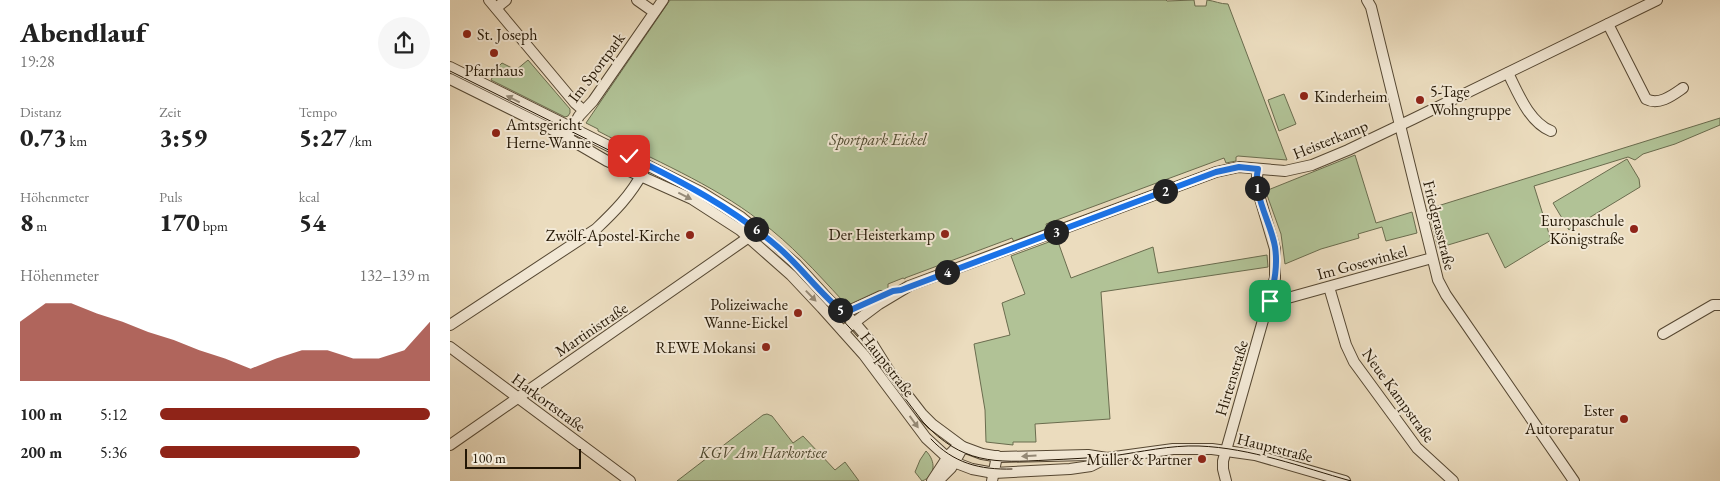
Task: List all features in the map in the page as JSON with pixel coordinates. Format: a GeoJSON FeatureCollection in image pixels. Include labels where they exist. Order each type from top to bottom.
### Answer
{"type":"FeatureCollection","features":[{"type":"Feature","properties":{"kind":"street"},"geometry":{"type":"LineString","coordinates":[[506,0],[492,4],[575,103],[583,110]]}},
{"type":"Feature","properties":{"kind":"street"},"geometry":{"type":"LineString","coordinates":[[637,0],[654,12]]}},
{"type":"Feature","properties":{"kind":"street","name":"Im Sportpark"},"geometry":{"type":"LineString","coordinates":[[570,133],[583,110],[593,101],[663,0]]}},
{"type":"Feature","properties":{"kind":"street","name":"Friedgrasstraße"},"geometry":{"type":"LineString","coordinates":[[1368,0],[1438,280],[1446,295],[1574,481]]}},
{"type":"Feature","properties":{"kind":"street","name":"Heisterkamp"},"geometry":{"type":"LineString","coordinates":[[832,319],[884,295],[1216,172],[1239,167],[1285,171],[1295,170],[1348,150],[1657,0]]}},
{"type":"Feature","properties":{"kind":"street"},"geometry":{"type":"LineString","coordinates":[[1608,24],[1646,99],[1654,102],[1670,97],[1683,88]]}},
{"type":"Feature","properties":{"kind":"street","name":"Hauptstraße"},"geometry":{"type":"LineString","coordinates":[[450,67],[570,133],[607,161],[692,199],[721,216],[749,237],[792,275],[843,331],[926,438],[951,461],[996,477],[1091,466],[1107,458]]}},
{"type":"Feature","properties":{"kind":"street"},"geometry":{"type":"LineString","coordinates":[[1508,73],[1518,93],[1538,123],[1551,132]]}},
{"type":"Feature","properties":{"kind":"street","name":"Hauptstraße"},"geometry":{"type":"LineString","coordinates":[[450,79],[646,165],[701,192],[741,217],[796,264],[830,301],[854,322],[871,342],[891,374],[922,414],[961,446],[982,454],[998,456],[1088,455],[1107,458],[1182,448],[1226,450],[1255,456],[1345,481]]}},
{"type":"Feature","properties":{"kind":"street"},"geometry":{"type":"LineString","coordinates":[[450,325],[596,229],[628,196],[646,165]]}},
{"type":"Feature","properties":{"kind":"street","name":"Hirtenstraße"},"geometry":{"type":"LineString","coordinates":[[1226,481],[1223,469],[1226,450],[1275,278],[1276,249],[1256,186],[1258,169]]}},
{"type":"Feature","properties":{"kind":"street","name":"Martinistraße"},"geometry":{"type":"LineString","coordinates":[[450,445],[749,237]]}},
{"type":"Feature","properties":{"kind":"street","name":"Im Gosewinkel"},"geometry":{"type":"LineString","coordinates":[[1270,301],[1277,301],[1432,258]]}},
{"type":"Feature","properties":{"kind":"street","name":"Neue Kampstraße"},"geometry":{"type":"LineString","coordinates":[[1328,287],[1346,345],[1354,362],[1417,448],[1453,481]]}},
{"type":"Feature","properties":{"kind":"street","name":"Heisterkamp"},"geometry":{"type":"LineString","coordinates":[[843,331],[901,290]]}},
{"type":"Feature","properties":{"kind":"street"},"geometry":{"type":"LineString","coordinates":[[1663,334],[1713,305],[1720,305]]}},
{"type":"Feature","properties":{"kind":"street","name":"Harkortstraße"},"geometry":{"type":"LineString","coordinates":[[450,347],[630,481]]}},
{"type":"Feature","properties":{"kind":"street"},"geometry":{"type":"LineString","coordinates":[[932,481],[951,461],[961,446]]}},
{"type":"Feature","properties":{"kind":"street"},"geometry":{"type":"LineString","coordinates":[[996,477],[998,456]]}},
{"type":"Feature","properties":{"kind":"street"},"geometry":{"type":"LineString","coordinates":[[938,481],[950,470],[951,461]]}},
{"type":"Feature","properties":{"kind":"green space","name":"Sportpark Eickel"},"geometry":{"type":"Polygon","coordinates":[[[670,0],[1194,0],[1195,6],[1206,6],[1207,0],[1228,4],[1287,160],[1238,156],[1236,161],[1226,163],[1224,158],[1046,224],[1048,231],[1015,244],[1012,238],[905,279],[903,278],[888,284],[888,290],[851,306],[846,299],[842,300],[782,239],[741,207],[702,183],[598,131],[598,129],[586,123],[670,0]]]}},
{"type":"Feature","properties":{"kind":"green space"},"geometry":{"type":"Polygon","coordinates":[[[528,60],[570,109],[568,116],[565,117],[491,80],[502,63],[516,70],[528,60]]]}},
{"type":"Feature","properties":{"kind":"green space"},"geometry":{"type":"Polygon","coordinates":[[[1284,94],[1296,124],[1279,131],[1268,100],[1284,94]]]}},
{"type":"Feature","properties":{"kind":"green space"},"geometry":{"type":"Polygon","coordinates":[[[1720,118],[1720,125],[1675,144],[1643,154],[1635,160],[1628,157],[1534,186],[1551,240],[1505,268],[1488,233],[1438,248],[1428,209],[1720,118]]]}},
{"type":"Feature","properties":{"kind":"green space"},"geometry":{"type":"Polygon","coordinates":[[[1355,155],[1376,223],[1412,212],[1417,233],[1386,241],[1382,227],[1358,234],[1359,238],[1321,249],[1285,264],[1281,234],[1267,195],[1268,190],[1355,155]]]}},
{"type":"Feature","properties":{"kind":"green space"},"geometry":{"type":"Polygon","coordinates":[[[1627,159],[1639,179],[1640,187],[1569,230],[1553,203],[1627,159]]]}},
{"type":"Feature","properties":{"kind":"green space"},"geometry":{"type":"Polygon","coordinates":[[[1057,239],[1071,278],[1153,247],[1158,273],[1267,255],[1268,267],[1101,292],[1110,419],[1035,424],[1036,442],[1013,442],[1013,445],[986,442],[985,410],[974,344],[1010,335],[1002,303],[1025,294],[1011,256],[1057,239]]]}},
{"type":"Feature","properties":{"kind":"green space","name":"KGV Am Harkortsee"},"geometry":{"type":"Polygon","coordinates":[[[763,415],[772,416],[793,443],[803,436],[835,470],[845,462],[859,481],[677,481],[763,415]]]}},
{"type":"Feature","properties":{"kind":"green space"},"geometry":{"type":"Polygon","coordinates":[[[926,451],[932,459],[933,468],[930,476],[922,481],[915,472],[926,451]]]}},
{"type":"Feature","properties":{"kind":"tram line"},"geometry":{"type":"LineString","coordinates":[[450,71],[699,195],[748,227],[794,267],[860,339],[923,422],[937,436],[965,453],[995,460],[1029,461],[1104,457],[1166,448],[1199,446],[1257,454],[1351,481]]}},
{"type":"Feature","properties":{"kind":"tram line"},"geometry":{"type":"LineString","coordinates":[[931,439],[948,454],[968,463],[989,468],[1012,469]]}},
{"type":"Feature","properties":{"kind":"place","name":"St. Joseph"},"geometry":{"type":"Point","coordinates":[467,34]}},
{"type":"Feature","properties":{"kind":"place","name":"Pfarrhaus"},"geometry":{"type":"Point","coordinates":[494,53]}},
{"type":"Feature","properties":{"kind":"place","name":"Kinderheim"},"geometry":{"type":"Point","coordinates":[1304,96]}},
{"type":"Feature","properties":{"kind":"place","name":"5-Tage Wohngruppe"},"geometry":{"type":"Point","coordinates":[1420,100]}},
{"type":"Feature","properties":{"kind":"place","name":"Amtsgericht Herne-Wanne"},"geometry":{"type":"Point","coordinates":[496,133]}},
{"type":"Feature","properties":{"kind":"place","name":"Europaschule Königstraße"},"geometry":{"type":"Point","coordinates":[1634,229]}},
{"type":"Feature","properties":{"kind":"place","name":"Der Heisterkamp"},"geometry":{"type":"Point","coordinates":[945,234]}},
{"type":"Feature","properties":{"kind":"place","name":"Zwölf-Apostel-Kirche"},"geometry":{"type":"Point","coordinates":[690,235]}},
{"type":"Feature","properties":{"kind":"place","name":"Polizeiwache Wanne-Eickel"},"geometry":{"type":"Point","coordinates":[798,313]}},
{"type":"Feature","properties":{"kind":"place","name":"REWE Mokansi"},"geometry":{"type":"Point","coordinates":[766,347]}},
{"type":"Feature","properties":{"kind":"place","name":"Ester Autoreparatur"},"geometry":{"type":"Point","coordinates":[1624,419]}},
{"type":"Feature","properties":{"kind":"place","name":"Müller & Partner"},"geometry":{"type":"Point","coordinates":[1202,459]}},
{"type":"Feature","properties":{"kind":"route"},"geometry":{"type":"LineString","coordinates":[[629,156],[701,192],[741,217],[778,247],[844,313],[893,291],[901,290],[1216,172],[1239,167],[1258,169],[1256,186],[1276,249],[1275,278],[1270,301]]}}]}
